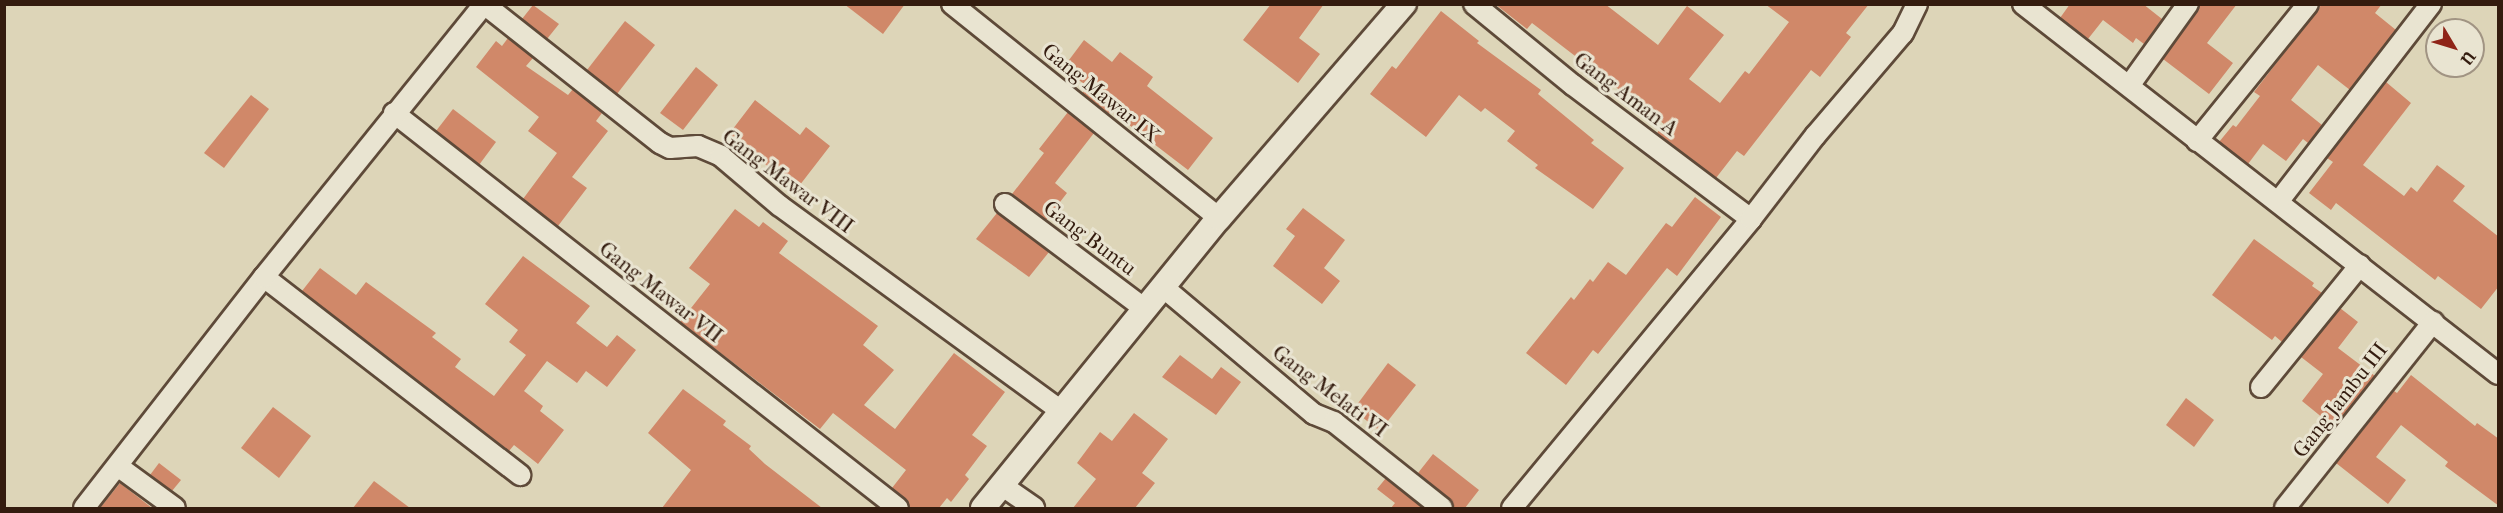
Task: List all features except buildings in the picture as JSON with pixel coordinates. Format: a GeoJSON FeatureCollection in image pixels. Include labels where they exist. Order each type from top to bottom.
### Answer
{"type":"FeatureCollection","features":[{"type":"Feature","properties":{"kind":"street"},"geometry":{"type":"LineString","coordinates":[[84,508],[264,276],[484,4]]}},
{"type":"Feature","properties":{"kind":"street","name":"Gang Mawar VIII"},"geometry":{"type":"LineString","coordinates":[[484,4],[660,143],[670,148],[698,146],[721,156],[780,206],[1062,412]]}},
{"type":"Feature","properties":{"kind":"street","name":"Gang Mawar IX"},"geometry":{"type":"LineString","coordinates":[[952,4],[1219,218]]}},
{"type":"Feature","properties":{"kind":"street"},"geometry":{"type":"LineString","coordinates":[[983,508],[1219,218],[1404,4]]}},
{"type":"Feature","properties":{"kind":"street","name":"Gang Aman A"},"geometry":{"type":"LineString","coordinates":[[1474,4],[1573,85],[1751,219]]}},
{"type":"Feature","properties":{"kind":"street"},"geometry":{"type":"LineString","coordinates":[[1512,508],[1751,219],[1815,136],[1903,33],[1917,4]]}},
{"type":"Feature","properties":{"kind":"street"},"geometry":{"type":"LineString","coordinates":[[2024,4],[2499,374]]}},
{"type":"Feature","properties":{"kind":"street"},"geometry":{"type":"LineString","coordinates":[[2129,86],[2188,4]]}},
{"type":"Feature","properties":{"kind":"street"},"geometry":{"type":"LineString","coordinates":[[2197,141],[2308,4]]}},
{"type":"Feature","properties":{"kind":"street"},"geometry":{"type":"LineString","coordinates":[[2278,202],[2431,4]]}},
{"type":"Feature","properties":{"kind":"street","name":"Gang Mawar VII"},"geometry":{"type":"LineString","coordinates":[[394,113],[898,508]]}},
{"type":"Feature","properties":{"kind":"street","name":"Gang Buntu"},"geometry":{"type":"LineString","coordinates":[[1005,204],[1145,309]]}},
{"type":"Feature","properties":{"kind":"street"},"geometry":{"type":"LineString","coordinates":[[2260,387],[2360,266]]}},
{"type":"Feature","properties":{"kind":"street"},"geometry":{"type":"LineString","coordinates":[[264,276],[520,475]]}},
{"type":"Feature","properties":{"kind":"street","name":"Gang Melati VI"},"geometry":{"type":"LineString","coordinates":[[1163,287],[1314,414],[1334,422],[1442,508]]}},
{"type":"Feature","properties":{"kind":"street","name":"Gang Jambu III"},"geometry":{"type":"LineString","coordinates":[[2285,508],[2433,322]]}},
{"type":"Feature","properties":{"kind":"street"},"geometry":{"type":"LineString","coordinates":[[118,467],[175,508]]}},
{"type":"Feature","properties":{"kind":"street"},"geometry":{"type":"LineString","coordinates":[[1003,486],[1034,508]]}}]}
